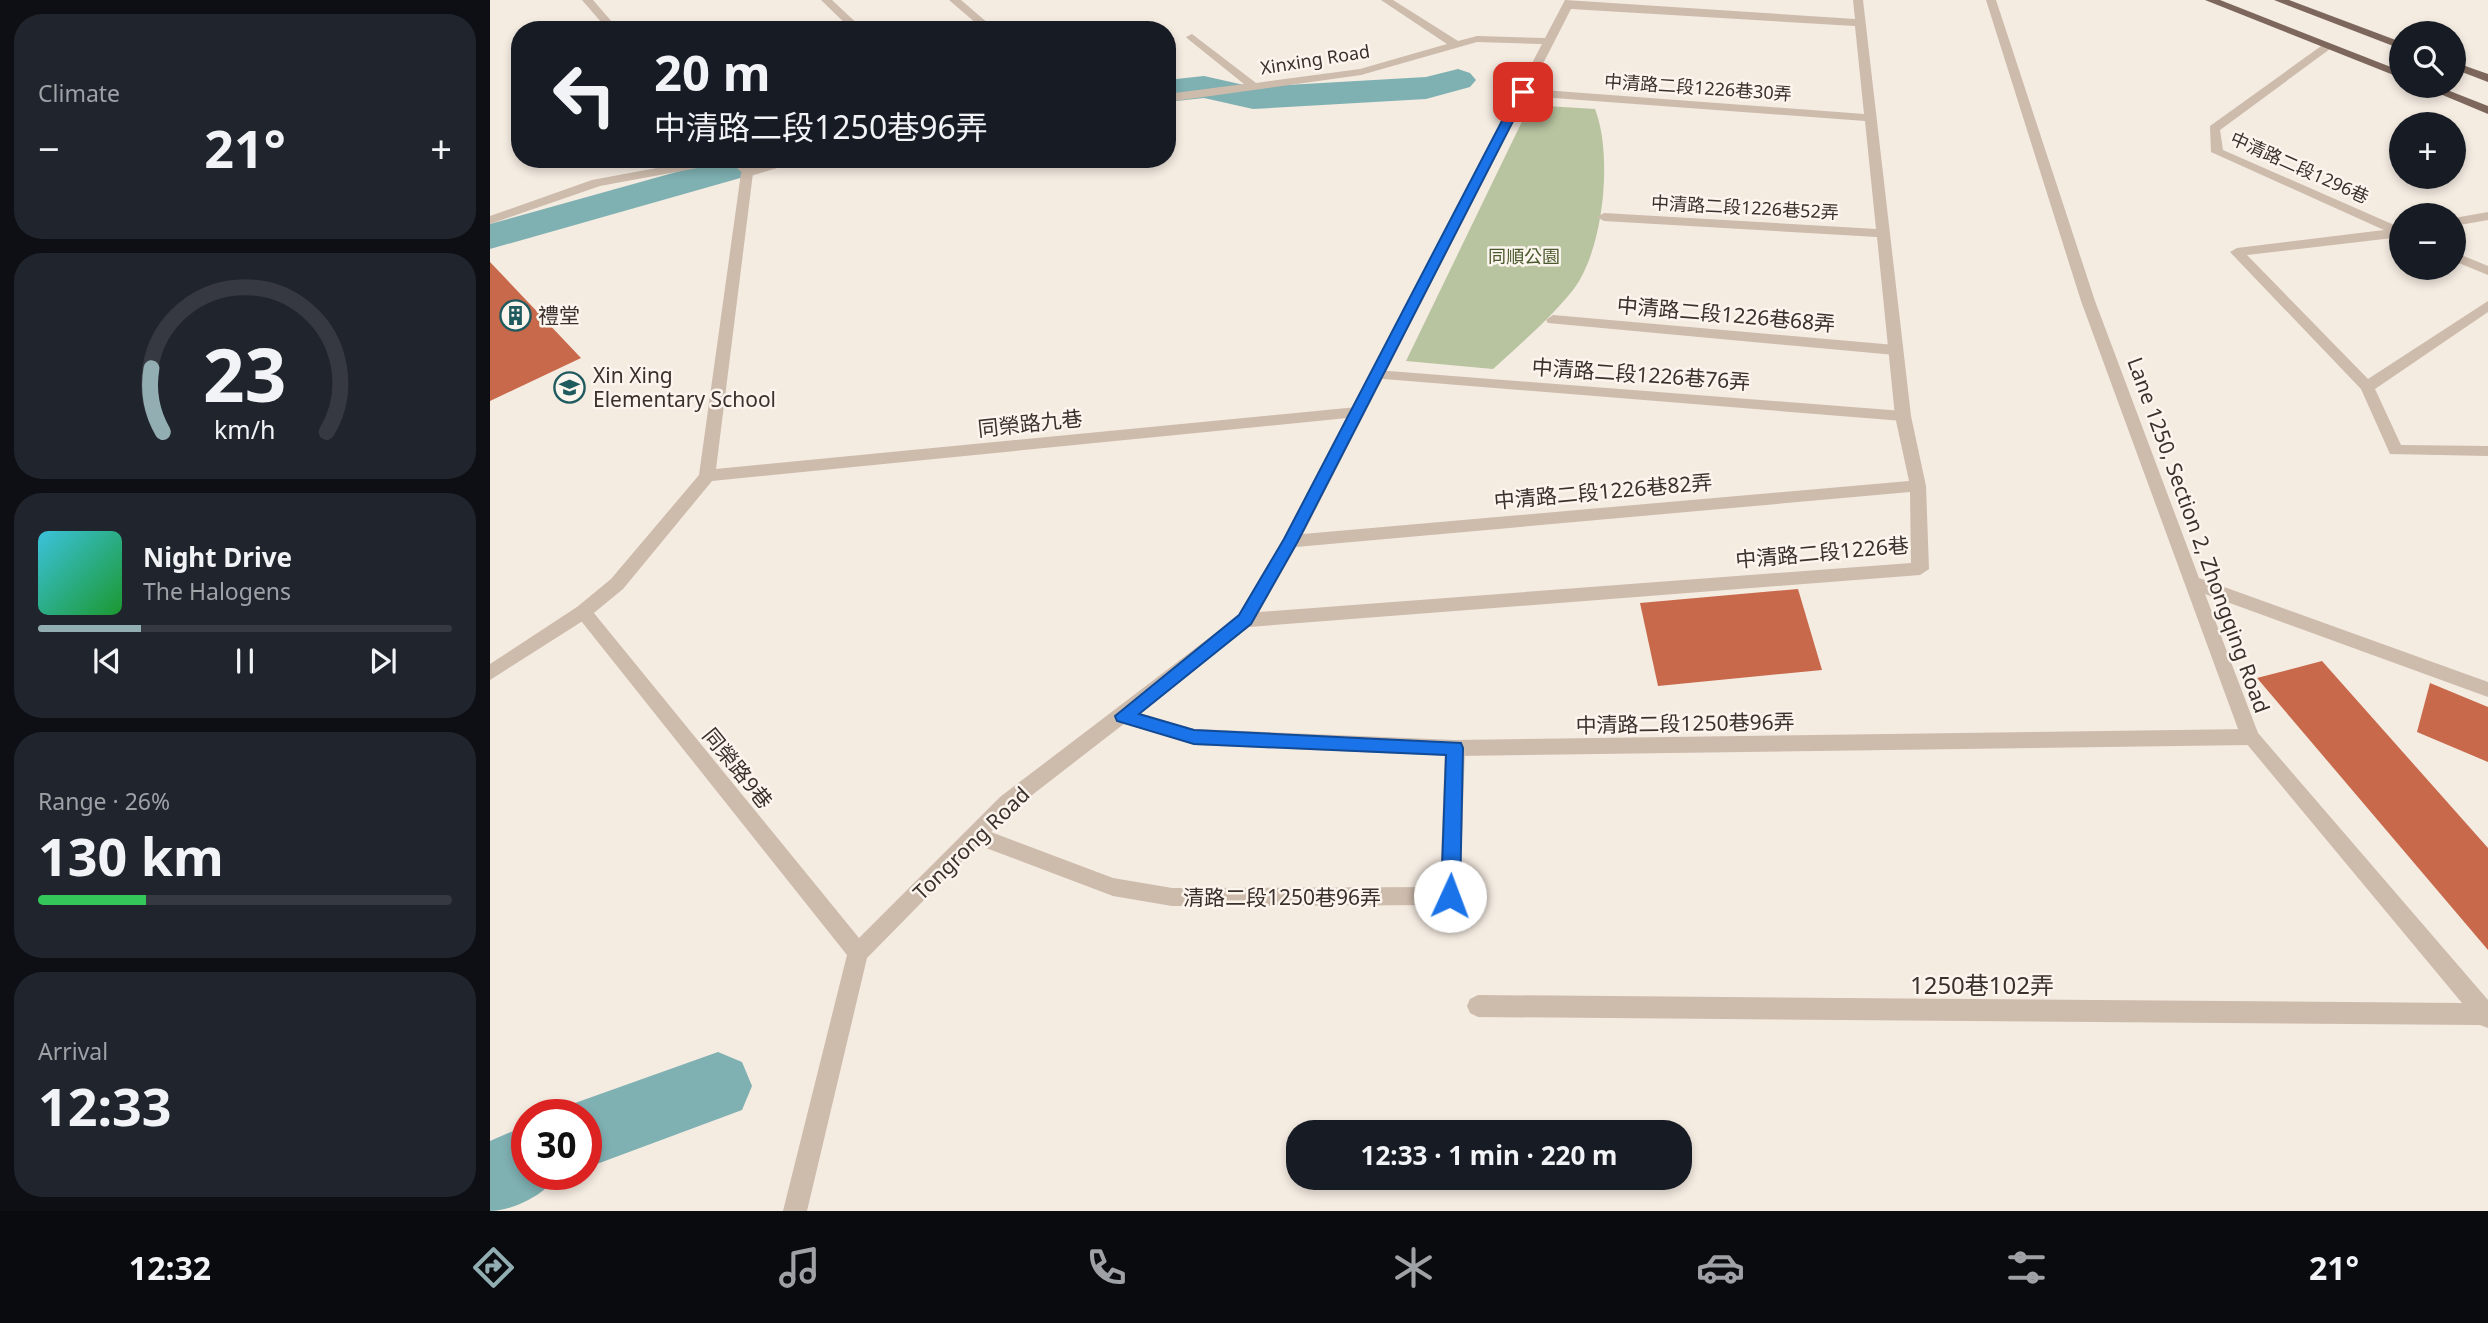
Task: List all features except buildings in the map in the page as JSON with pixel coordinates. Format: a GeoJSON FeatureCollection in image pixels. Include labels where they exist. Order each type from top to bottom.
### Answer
{"type":"FeatureCollection","features":[{"type":"Feature","properties":{"kind":"main road"},"geometry":{"type":"LineString","coordinates":[[2210,0],[2389,70]]}},
{"type":"Feature","properties":{"kind":"main road"},"geometry":{"type":"LineString","coordinates":[[2279,0],[2389,41]]}},
{"type":"Feature","properties":{"kind":"main road"},"geometry":{"type":"LineString","coordinates":[[2466,70],[2488,78]]}},
{"type":"Feature","properties":{"kind":"main road"},"geometry":{"type":"LineString","coordinates":[[2458,98],[2488,110]]}},
{"type":"Feature","properties":{"kind":"street"},"geometry":{"type":"LineString","coordinates":[[587,0],[606,21]]}},
{"type":"Feature","properties":{"kind":"street"},"geometry":{"type":"LineString","coordinates":[[826,0],[849,21]]}},
{"type":"Feature","properties":{"kind":"street"},"geometry":{"type":"LineString","coordinates":[[954,0],[980,21]]}},
{"type":"Feature","properties":{"kind":"street"},"geometry":{"type":"LineString","coordinates":[[1386,0],[1456,45]]}},
{"type":"Feature","properties":{"kind":"street","name":"中清路二段1226巷"},"geometry":{"type":"LineString","coordinates":[[1245,620],[1920,569],[1918,486],[1903,416],[1858,0]]}},
{"type":"Feature","properties":{"kind":"street","name":"Lane 1250, Section 2, Zhongqing Road"},"geometry":{"type":"LineString","coordinates":[[1991,0],[2088,301],[2250,737],[2487,1016]]}},
{"type":"Feature","properties":{"kind":"street"},"geometry":{"type":"LineString","coordinates":[[1569,2],[1860,23]]}},
{"type":"Feature","properties":{"kind":"street","name":"Tongrong Road"},"geometry":{"type":"LineString","coordinates":[[858,953],[1007,803],[1245,620],[1291,541],[1569,2]]}},
{"type":"Feature","properties":{"kind":"street"},"geometry":{"type":"LineString","coordinates":[[1192,37],[1253,86]]}},
{"type":"Feature","properties":{"kind":"street","name":"Xinxing Road"},"geometry":{"type":"LineString","coordinates":[[1176,97],[1361,72],[1477,39],[1549,41]]}},
{"type":"Feature","properties":{"kind":"street","name":"中清路二段1296巷"},"geometry":{"type":"LineString","coordinates":[[2328,46],[2214,129],[2217,152],[2389,228]]}},
{"type":"Feature","properties":{"kind":"street","name":"中清路二段1226巷30弄"},"geometry":{"type":"LineString","coordinates":[[1523,92],[1871,118]]}},
{"type":"Feature","properties":{"kind":"street"},"geometry":{"type":"LineString","coordinates":[[490,220],[597,183],[678,168]]}},
{"type":"Feature","properties":{"kind":"street"},"geometry":{"type":"LineString","coordinates":[[742,168],[747,173]]}},
{"type":"Feature","properties":{"kind":"street"},"geometry":{"type":"LineString","coordinates":[[747,173],[767,168]]}},
{"type":"Feature","properties":{"kind":"street"},"geometry":{"type":"LineString","coordinates":[[490,673],[583,612],[617,584],[706,476],[747,173]]}},
{"type":"Feature","properties":{"kind":"street"},"geometry":{"type":"LineString","coordinates":[[2466,220],[2488,216]]}},
{"type":"Feature","properties":{"kind":"street","name":"中清路二段1226巷52弄"},"geometry":{"type":"LineString","coordinates":[[1604,217],[1883,233]]}},
{"type":"Feature","properties":{"kind":"street"},"geometry":{"type":"LineString","coordinates":[[2389,234],[2236,252],[2367,387],[2396,450],[2488,451]]}},
{"type":"Feature","properties":{"kind":"street"},"geometry":{"type":"LineString","coordinates":[[2466,261],[2488,271]]}},
{"type":"Feature","properties":{"kind":"street"},"geometry":{"type":"LineString","coordinates":[[2367,387],[2488,305]]}},
{"type":"Feature","properties":{"kind":"street","name":"中清路二段1226巷68弄"},"geometry":{"type":"LineString","coordinates":[[1553,320],[1895,350]]}},
{"type":"Feature","properties":{"kind":"street","name":"中清路二段1226巷76弄"},"geometry":{"type":"LineString","coordinates":[[1376,375],[1903,416]]}},
{"type":"Feature","properties":{"kind":"street","name":"同榮路九巷"},"geometry":{"type":"LineString","coordinates":[[706,476],[1357,412]]}},
{"type":"Feature","properties":{"kind":"street","name":"中清路二段1226巷82弄"},"geometry":{"type":"LineString","coordinates":[[1291,541],[1918,486]]}},
{"type":"Feature","properties":{"kind":"street"},"geometry":{"type":"LineString","coordinates":[[2192,582],[2488,690]]}},
{"type":"Feature","properties":{"kind":"street","name":"同榮路9巷"},"geometry":{"type":"LineString","coordinates":[[583,612],[858,953]]}},
{"type":"Feature","properties":{"kind":"street","name":"中清路二段1250巷96弄"},"geometry":{"type":"LineString","coordinates":[[1123,716],[1194,737],[1455,748],[2250,737]]}},
{"type":"Feature","properties":{"kind":"street","name":"清路二段1250巷96弄"},"geometry":{"type":"LineString","coordinates":[[976,836],[1113,887],[1172,897],[1450,896],[1455,748]]}},
{"type":"Feature","properties":{"kind":"street"},"geometry":{"type":"LineString","coordinates":[[795,1211],[858,953]]}},
{"type":"Feature","properties":{"kind":"street","name":"1250巷102弄"},"geometry":{"type":"LineString","coordinates":[[1478,1006],[2487,1016]]}},
{"type":"Feature","properties":{"kind":"green space","name":"同順公園"},"geometry":{"type":"Polygon","coordinates":[[[1530,105],[1595,109],[1604,151],[1604,176],[1598,227],[1584,273],[1555,311],[1493,369],[1406,361],[1530,105]]]}},
{"type":"Feature","properties":{"kind":"waterway"},"geometry":{"type":"LineString","coordinates":[[1176,90],[1204,87],[1253,98],[1426,88],[1458,80]]}},
{"type":"Feature","properties":{"kind":"waterway"},"geometry":{"type":"LineString","coordinates":[[490,237],[734,168]]}},
{"type":"Feature","properties":{"kind":"waterway"},"geometry":{"type":"LineString","coordinates":[[602,1127],[718,1086]]}},
{"type":"Feature","properties":{"kind":"waterway"},"geometry":{"type":"LineString","coordinates":[[490,1180],[511,1169]]}},
{"type":"Feature","properties":{"kind":"place","name":"禮堂"},"geometry":{"type":"Point","coordinates":[515,315]}},
{"type":"Feature","properties":{"kind":"place","name":"Xin Xing Elementary School"},"geometry":{"type":"Point","coordinates":[570,387]}},
{"type":"Feature","properties":{"kind":"route"},"geometry":{"type":"LineString","coordinates":[[1450,896],[1455,748],[1194,737],[1123,716],[1245,620],[1291,541],[1523,92]]}}]}
